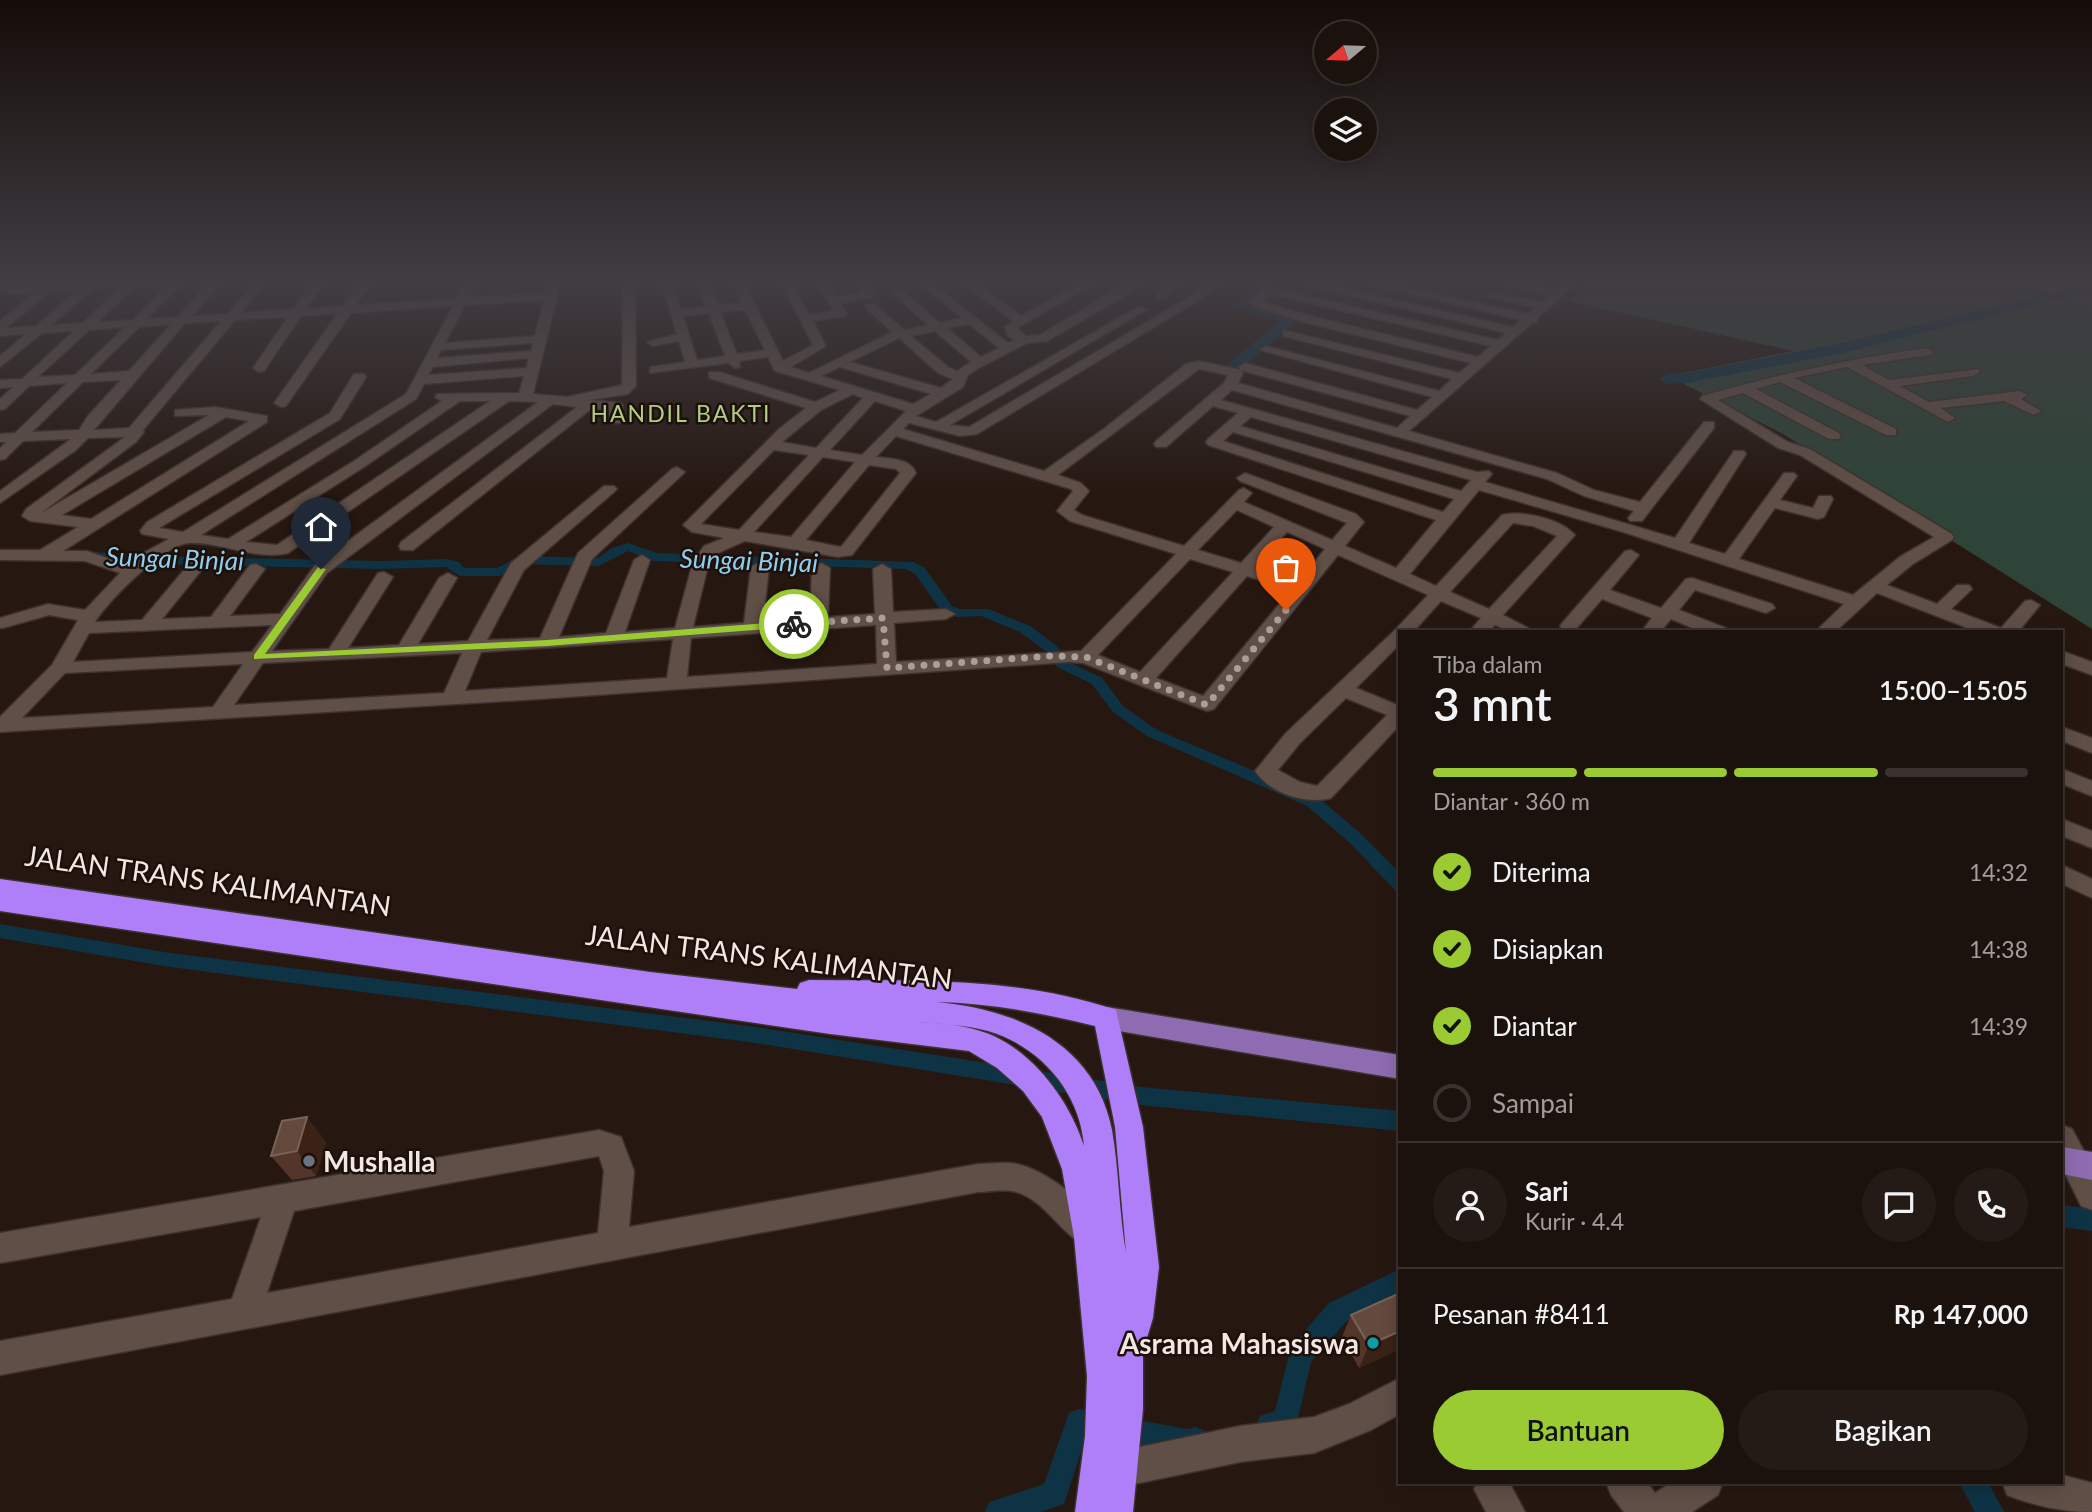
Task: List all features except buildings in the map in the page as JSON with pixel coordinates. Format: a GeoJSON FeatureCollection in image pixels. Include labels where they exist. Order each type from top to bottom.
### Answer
{"type":"FeatureCollection","features":[{"type":"Feature","properties":{"kind":"highway","name":"JALAN TRANS KALIMANTAN"},"geometry":{"type":"LineString","coordinates":[[0,888],[776,997],[956,1026],[1021,1069],[1047,1099],[1076,1159],[1126,1351],[1115,1409],[1115,1512]]}},
{"type":"Feature","properties":{"kind":"highway","name":"JALAN TRANS KALIMANTAN"},"geometry":{"type":"LineString","coordinates":[[0,902],[817,1021],[956,1026]]}},
{"type":"Feature","properties":{"kind":"highway"},"geometry":{"type":"LineString","coordinates":[[776,997],[813,989],[972,992],[1044,1003],[1107,1018],[1129,1127],[1143,1267],[1137,1318],[1126,1351]]}},
{"type":"Feature","properties":{"kind":"highway","name":"JALAN TRANS KALIMANTAN"},"geometry":{"type":"LineString","coordinates":[[1094,1225],[1101,1321],[1115,1409]]}},
{"type":"Feature","properties":{"kind":"highway","name":"JALAN TRANS KALIMANTAN"},"geometry":{"type":"LineString","coordinates":[[1093,1512],[1114,1456]]}},
{"type":"Feature","properties":{"kind":"main road"},"geometry":{"type":"LineString","coordinates":[[1107,1018],[1398,1067]]}},
{"type":"Feature","properties":{"kind":"street"},"geometry":{"type":"LineString","coordinates":[[1,405],[61,352]]}},
{"type":"Feature","properties":{"kind":"street"},"geometry":{"type":"LineString","coordinates":[[0,456],[108,352]]}},
{"type":"Feature","properties":{"kind":"street"},"geometry":{"type":"LineString","coordinates":[[0,498],[71,447],[85,433],[93,419],[156,352]]}},
{"type":"Feature","properties":{"kind":"street"},"geometry":{"type":"LineString","coordinates":[[0,439],[134,431],[204,352]]}},
{"type":"Feature","properties":{"kind":"street"},"geometry":{"type":"LineString","coordinates":[[259,368],[271,352]]}},
{"type":"Feature","properties":{"kind":"street"},"geometry":{"type":"LineString","coordinates":[[281,402],[317,352]]}},
{"type":"Feature","properties":{"kind":"street"},"geometry":{"type":"LineString","coordinates":[[422,396],[421,380],[435,352]]}},
{"type":"Feature","properties":{"kind":"street"},"geometry":{"type":"LineString","coordinates":[[525,397],[538,352]]}},
{"type":"Feature","properties":{"kind":"street"},"geometry":{"type":"LineString","coordinates":[[219,712],[327,564],[556,399],[623,391],[629,386],[629,352]]}},
{"type":"Feature","properties":{"kind":"street"},"geometry":{"type":"LineString","coordinates":[[671,358],[673,374],[671,358],[675,352]]}},
{"type":"Feature","properties":{"kind":"street"},"geometry":{"type":"LineString","coordinates":[[730,352],[734,361]]}},
{"type":"Feature","properties":{"kind":"street"},"geometry":{"type":"LineString","coordinates":[[780,368],[812,352]]}},
{"type":"Feature","properties":{"kind":"street"},"geometry":{"type":"LineString","coordinates":[[810,377],[862,352]]}},
{"type":"Feature","properties":{"kind":"street"},"geometry":{"type":"LineString","coordinates":[[922,352],[943,370],[961,377]]}},
{"type":"Feature","properties":{"kind":"street"},"geometry":{"type":"LineString","coordinates":[[966,352],[979,362]]}},
{"type":"Feature","properties":{"kind":"street"},"geometry":{"type":"LineString","coordinates":[[796,543],[864,461],[911,414],[958,384],[965,371],[1000,352]]}},
{"type":"Feature","properties":{"kind":"street"},"geometry":{"type":"LineString","coordinates":[[939,426],[1068,352]]}},
{"type":"Feature","properties":{"kind":"street"},"geometry":{"type":"LineString","coordinates":[[671,358],[734,361],[772,353],[780,368],[872,396],[939,426],[968,432],[1104,352]]}},
{"type":"Feature","properties":{"kind":"street"},"geometry":{"type":"LineString","coordinates":[[1161,444],[1264,352]]}},
{"type":"Feature","properties":{"kind":"street"},"geometry":{"type":"LineString","coordinates":[[1272,352],[1442,396]]}},
{"type":"Feature","properties":{"kind":"street"},"geometry":{"type":"LineString","coordinates":[[1359,352],[1462,378]]}},
{"type":"Feature","properties":{"kind":"street"},"geometry":{"type":"LineString","coordinates":[[1440,352],[1482,362]]}},
{"type":"Feature","properties":{"kind":"street"},"geometry":{"type":"LineString","coordinates":[[1400,432],[1494,352]]}},
{"type":"Feature","properties":{"kind":"street"},"geometry":{"type":"LineString","coordinates":[[1826,630],[1907,560],[1946,537],[1805,452],[1783,445],[1707,399],[1781,377],[1849,363],[1927,352]]}},
{"type":"Feature","properties":{"kind":"street"},"geometry":{"type":"LineString","coordinates":[[429,363],[537,355]]}},
{"type":"Feature","properties":{"kind":"street"},"geometry":{"type":"LineString","coordinates":[[839,363],[943,393]]}},
{"type":"Feature","properties":{"kind":"street"},"geometry":{"type":"LineString","coordinates":[[1849,363],[1948,418]]}},
{"type":"Feature","properties":{"kind":"street"},"geometry":{"type":"LineString","coordinates":[[1046,476],[1110,431],[1191,367],[1204,366],[1420,415]]}},
{"type":"Feature","properties":{"kind":"street"},"geometry":{"type":"LineString","coordinates":[[421,380],[533,372]]}},
{"type":"Feature","properties":{"kind":"street"},"geometry":{"type":"LineString","coordinates":[[1887,384],[1973,372]]}},
{"type":"Feature","properties":{"kind":"street"},"geometry":{"type":"LineString","coordinates":[[0,384],[134,375]]}},
{"type":"Feature","properties":{"kind":"street"},"geometry":{"type":"LineString","coordinates":[[714,375],[816,407]]}},
{"type":"Feature","properties":{"kind":"street"},"geometry":{"type":"LineString","coordinates":[[1237,375],[1400,432],[1552,476],[1589,493],[1642,508]]}},
{"type":"Feature","properties":{"kind":"street"},"geometry":{"type":"LineString","coordinates":[[359,377],[335,416],[148,530],[270,551],[282,549],[507,396]]}},
{"type":"Feature","properties":{"kind":"street"},"geometry":{"type":"LineString","coordinates":[[1781,377],[1891,432]]}},
{"type":"Feature","properties":{"kind":"street"},"geometry":{"type":"LineString","coordinates":[[1744,388],[1834,436]]}},
{"type":"Feature","properties":{"kind":"street"},"geometry":{"type":"LineString","coordinates":[[771,445],[900,465],[908,472],[846,551],[838,552],[698,529],[691,525],[771,445],[800,418],[850,390]]}},
{"type":"Feature","properties":{"kind":"street"},"geometry":{"type":"LineString","coordinates":[[1927,406],[2020,395]]}},
{"type":"Feature","properties":{"kind":"street"},"geometry":{"type":"LineString","coordinates":[[1,726],[60,668],[85,622],[141,563],[315,457],[422,396],[507,396],[616,406],[615,420]]}},
{"type":"Feature","properties":{"kind":"street"},"geometry":{"type":"LineString","coordinates":[[676,682],[683,631],[705,556],[742,536],[872,396]]}},
{"type":"Feature","properties":{"kind":"street"},"geometry":{"type":"LineString","coordinates":[[2005,397],[2034,411]]}},
{"type":"Feature","properties":{"kind":"street"},"geometry":{"type":"LineString","coordinates":[[230,545],[359,464],[455,398]]}},
{"type":"Feature","properties":{"kind":"street"},"geometry":{"type":"LineString","coordinates":[[1210,401],[1478,481],[1856,602]]}},
{"type":"Feature","properties":{"kind":"street"},"geometry":{"type":"LineString","coordinates":[[1972,401],[1998,415]]}},
{"type":"Feature","properties":{"kind":"street"},"geometry":{"type":"LineString","coordinates":[[407,546],[589,404]]}},
{"type":"Feature","properties":{"kind":"street"},"geometry":{"type":"LineString","coordinates":[[1249,411],[1213,442],[1446,518]]}},
{"type":"Feature","properties":{"kind":"street"},"geometry":{"type":"LineString","coordinates":[[46,518],[225,412]]}},
{"type":"Feature","properties":{"kind":"street"},"geometry":{"type":"LineString","coordinates":[[43,555],[262,419],[225,412],[180,413]]}},
{"type":"Feature","properties":{"kind":"street"},"geometry":{"type":"LineString","coordinates":[[800,418],[846,424]]}},
{"type":"Feature","properties":{"kind":"street"},"geometry":{"type":"LineString","coordinates":[[1629,529],[1642,508],[1709,425]]}},
{"type":"Feature","properties":{"kind":"street"},"geometry":{"type":"LineString","coordinates":[[1230,427],[1464,497]]}},
{"type":"Feature","properties":{"kind":"street"},"geometry":{"type":"LineString","coordinates":[[94,524],[30,516],[131,439],[137,433],[134,431]]}},
{"type":"Feature","properties":{"kind":"street"},"geometry":{"type":"LineString","coordinates":[[894,431],[1076,486],[1081,491],[1067,507],[1067,514],[1303,588]]}},
{"type":"Feature","properties":{"kind":"street"},"geometry":{"type":"LineString","coordinates":[[275,452],[400,469]]}},
{"type":"Feature","properties":{"kind":"street"},"geometry":{"type":"LineString","coordinates":[[1679,545],[1739,454]]}},
{"type":"Feature","properties":{"kind":"street"},"geometry":{"type":"LineString","coordinates":[[1399,576],[1494,461]]}},
{"type":"Feature","properties":{"kind":"street"},"geometry":{"type":"LineString","coordinates":[[547,643],[581,561],[677,472]]}},
{"type":"Feature","properties":{"kind":"street"},"geometry":{"type":"LineString","coordinates":[[1730,561],[1789,476]]}},
{"type":"Feature","properties":{"kind":"street"},"geometry":{"type":"LineString","coordinates":[[1,726],[1068,656],[1143,680],[1207,705],[1355,525],[1354,520],[1250,480],[1234,503],[1186,552],[1068,656]]}},
{"type":"Feature","properties":{"kind":"street"},"geometry":{"type":"LineString","coordinates":[[440,481],[479,488]]}},
{"type":"Feature","properties":{"kind":"street"},"geometry":{"type":"LineString","coordinates":[[452,698],[474,647],[523,562],[610,489]]}},
{"type":"Feature","properties":{"kind":"street"},"geometry":{"type":"LineString","coordinates":[[1771,502],[1813,515],[1818,514],[1825,499]]}},
{"type":"Feature","properties":{"kind":"street"},"geometry":{"type":"LineString","coordinates":[[1234,503],[1522,630]]}},
{"type":"Feature","properties":{"kind":"street"},"geometry":{"type":"LineString","coordinates":[[1404,630],[1440,595],[1508,518],[1518,518],[1567,535],[1480,630]]}},
{"type":"Feature","properties":{"kind":"street"},"geometry":{"type":"LineString","coordinates":[[1143,680],[1284,526]]}},
{"type":"Feature","properties":{"kind":"street"},"geometry":{"type":"LineString","coordinates":[[0,555],[79,556],[141,563]]}},
{"type":"Feature","properties":{"kind":"street"},"geometry":{"type":"LineString","coordinates":[[1569,626],[1631,555]]}},
{"type":"Feature","properties":{"kind":"street"},"geometry":{"type":"LineString","coordinates":[[614,637],[642,560]]}},
{"type":"Feature","properties":{"kind":"street"},"geometry":{"type":"LineString","coordinates":[[147,625],[200,562]]}},
{"type":"Feature","properties":{"kind":"street"},"geometry":{"type":"LineString","coordinates":[[753,626],[760,567]]}},
{"type":"Feature","properties":{"kind":"street"},"geometry":{"type":"LineString","coordinates":[[819,622],[821,568]]}},
{"type":"Feature","properties":{"kind":"street"},"geometry":{"type":"LineString","coordinates":[[216,622],[256,569]]}},
{"type":"Feature","properties":{"kind":"street"},"geometry":{"type":"LineString","coordinates":[[882,569],[887,668]]}},
{"type":"Feature","properties":{"kind":"street"},"geometry":{"type":"LineString","coordinates":[[335,654],[384,577]]}},
{"type":"Feature","properties":{"kind":"street"},"geometry":{"type":"LineString","coordinates":[[405,650],[448,578]]}},
{"type":"Feature","properties":{"kind":"street"},"geometry":{"type":"LineString","coordinates":[[1652,630],[1692,583],[1766,608]]}},
{"type":"Feature","properties":{"kind":"street"},"geometry":{"type":"LineString","coordinates":[[1874,586],[1990,630]]}},
{"type":"Feature","properties":{"kind":"street"},"geometry":{"type":"LineString","coordinates":[[1939,611],[1963,589]]}},
{"type":"Feature","properties":{"kind":"street"},"geometry":{"type":"LineString","coordinates":[[1600,592],[1713,630]]}},
{"type":"Feature","properties":{"kind":"street"},"geometry":{"type":"LineString","coordinates":[[2010,630],[2031,605]]}},
{"type":"Feature","properties":{"kind":"street"},"geometry":{"type":"LineString","coordinates":[[3,624],[48,609],[85,622],[147,625],[286,619]]}},
{"type":"Feature","properties":{"kind":"street"},"geometry":{"type":"LineString","coordinates":[[60,668],[547,643],[683,631],[946,614]]}},
{"type":"Feature","properties":{"kind":"street"},"geometry":{"type":"LineString","coordinates":[[1398,636],[1293,738],[1267,767],[1268,774],[1308,793],[1323,793],[1398,715]]}},
{"type":"Feature","properties":{"kind":"street"},"geometry":{"type":"LineString","coordinates":[[2063,657],[2092,668]]}},
{"type":"Feature","properties":{"kind":"street"},"geometry":{"type":"LineString","coordinates":[[1344,690],[1398,712]]}},
{"type":"Feature","properties":{"kind":"street"},"geometry":{"type":"LineString","coordinates":[[2063,734],[2092,746]]}},
{"type":"Feature","properties":{"kind":"street"},"geometry":{"type":"LineString","coordinates":[[2063,776],[2092,789]]}},
{"type":"Feature","properties":{"kind":"street"},"geometry":{"type":"LineString","coordinates":[[2063,827],[2092,840]]}},
{"type":"Feature","properties":{"kind":"street"},"geometry":{"type":"LineString","coordinates":[[2063,874],[2092,889]]}},
{"type":"Feature","properties":{"kind":"street"},"geometry":{"type":"LineString","coordinates":[[0,1248],[599,1143],[611,1146],[620,1171],[612,1246]]}},
{"type":"Feature","properties":{"kind":"street"},"geometry":{"type":"LineString","coordinates":[[2072,1157],[2092,1196]]}},
{"type":"Feature","properties":{"kind":"street"},"geometry":{"type":"LineString","coordinates":[[0,1358],[978,1178],[1013,1177],[1044,1190],[1094,1225]]}},
{"type":"Feature","properties":{"kind":"street"},"geometry":{"type":"LineString","coordinates":[[243,1315],[283,1198]]}},
{"type":"Feature","properties":{"kind":"street"},"geometry":{"type":"LineString","coordinates":[[1114,1456],[1314,1435],[1359,1418],[1398,1396]]}},
{"type":"Feature","properties":{"kind":"street"},"geometry":{"type":"LineString","coordinates":[[1626,1484],[1647,1512]]}},
{"type":"Feature","properties":{"kind":"street"},"geometry":{"type":"LineString","coordinates":[[1659,1512],[1701,1484]]}},
{"type":"Feature","properties":{"kind":"street"},"geometry":{"type":"LineString","coordinates":[[2028,1484],[2092,1501]]}},
{"type":"Feature","properties":{"kind":"green space"},"geometry":{"type":"Polygon","coordinates":[[[1790,352],[2092,352],[2092,629],[1783,434],[1668,376],[1790,352]]]}},
{"type":"Feature","properties":{"kind":"waterway"},"geometry":{"type":"LineString","coordinates":[[1233,368],[1253,352]]}},
{"type":"Feature","properties":{"kind":"waterway"},"geometry":{"type":"LineString","coordinates":[[1667,379],[1686,378],[1823,352]]}},
{"type":"Feature","properties":{"kind":"waterway","name":"Sungai Binjai"},"geometry":{"type":"LineString","coordinates":[[76,557],[381,565],[447,563],[454,565],[460,572],[500,572],[520,560],[599,562],[616,550],[628,547],[637,548],[654,557],[908,565],[920,571],[947,609],[957,613],[983,612],[1025,629],[1052,649],[1062,664],[1097,681],[1118,709],[1152,733],[1313,802],[1356,839],[1398,882]]}},
{"type":"Feature","properties":{"kind":"waterway"},"geometry":{"type":"LineString","coordinates":[[0,931],[170,960],[749,1034],[1141,1096],[1398,1121]]}},
{"type":"Feature","properties":{"kind":"waterway"},"geometry":{"type":"LineString","coordinates":[[2063,1216],[2092,1220]]}},
{"type":"Feature","properties":{"kind":"waterway"},"geometry":{"type":"LineString","coordinates":[[1269,1425],[1286,1422],[1300,1356],[1338,1312],[1398,1282]]}},
{"type":"Feature","properties":{"kind":"waterway"},"geometry":{"type":"LineString","coordinates":[[999,1512],[1054,1494],[1078,1422],[1187,1442],[1196,1440]]}},
{"type":"Feature","properties":{"kind":"waterway"},"geometry":{"type":"LineString","coordinates":[[1973,1484],[1990,1512]]}},
{"type":"Feature","properties":{"kind":"way so far"},"geometry":{"type":"LineString","coordinates":[[794,624],[883,618],[887,668],[1051,656],[1086,657],[1207,705],[1286,610]]}},
{"type":"Feature","properties":{"kind":"place","name":"Mushalla"},"geometry":{"type":"Point","coordinates":[309,1161]}},
{"type":"Feature","properties":{"kind":"place","name":"Asrama Mahasiswa"},"geometry":{"type":"Point","coordinates":[1373,1343]}},
{"type":"Feature","properties":{"kind":"district","name":"HANDIL BAKTI"},"geometry":{"type":"Point","coordinates":[681,413]}},
{"type":"Feature","properties":{"kind":"route"},"geometry":{"type":"LineString","coordinates":[[321,569],[258,657],[547,643],[794,624]]}}]}
